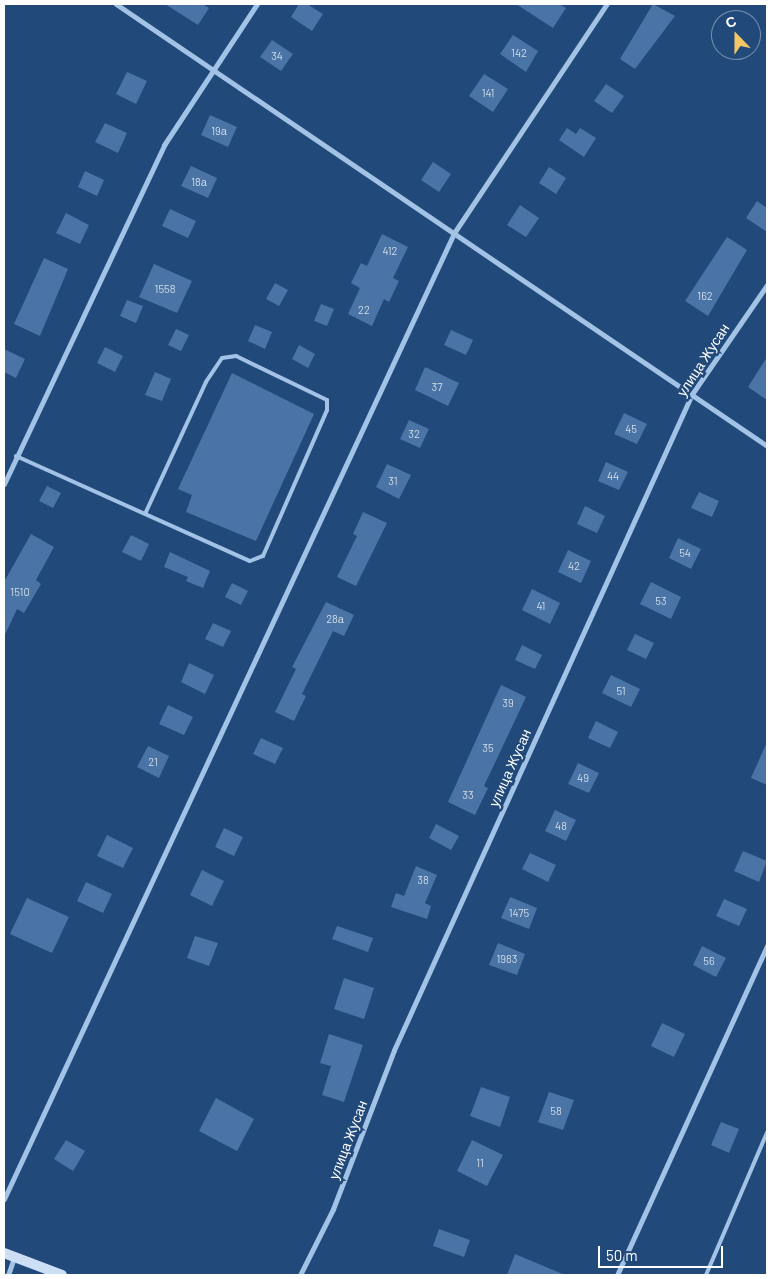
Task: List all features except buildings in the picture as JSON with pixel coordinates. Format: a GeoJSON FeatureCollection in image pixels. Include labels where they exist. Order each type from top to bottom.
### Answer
{"type":"FeatureCollection","features":[{"type":"Feature","properties":{"kind":"main road"},"geometry":{"type":"LineString","coordinates":[[4,1253],[62,1275]]}},
{"type":"Feature","properties":{"kind":"street"},"geometry":{"type":"LineString","coordinates":[[116,4],[767,446]]}},
{"type":"Feature","properties":{"kind":"street"},"geometry":{"type":"LineString","coordinates":[[4,484],[164,145],[257,4]]}},
{"type":"Feature","properties":{"kind":"street"},"geometry":{"type":"LineString","coordinates":[[4,1199],[454,232],[607,4]]}},
{"type":"Feature","properties":{"kind":"street","name":"улица Жусан"},"geometry":{"type":"LineString","coordinates":[[300,1275],[333,1209],[394,1050],[692,394],[767,285]]}},
{"type":"Feature","properties":{"kind":"street"},"geometry":{"type":"LineString","coordinates":[[617,1275],[767,946]]}},
{"type":"Feature","properties":{"kind":"street"},"geometry":{"type":"LineString","coordinates":[[8,1275],[14,1258]]}},
{"type":"Feature","properties":{"kind":"lane"},"geometry":{"type":"LineString","coordinates":[[16,456],[145,514],[250,561],[263,556],[327,410],[327,400],[236,356],[222,358],[206,382],[145,514]]}},
{"type":"Feature","properties":{"kind":"lane"},"geometry":{"type":"LineString","coordinates":[[706,1275],[767,1133]]}}]}
